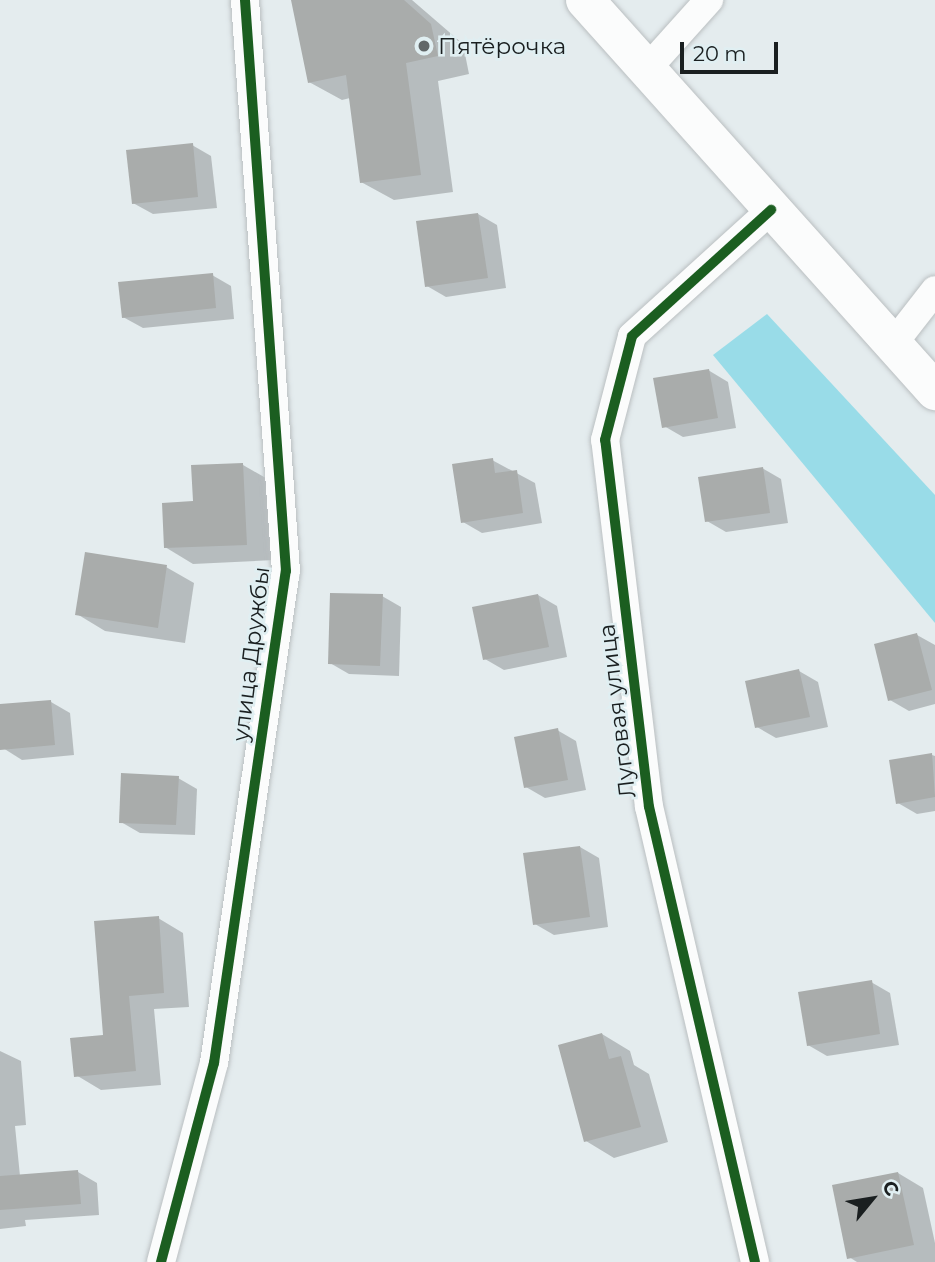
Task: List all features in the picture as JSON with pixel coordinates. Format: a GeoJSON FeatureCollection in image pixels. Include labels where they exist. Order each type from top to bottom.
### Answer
{"type":"FeatureCollection","features":[{"type":"Feature","properties":{"kind":"main road"},"geometry":{"type":"LineString","coordinates":[[586,0],[935,391]]}},
{"type":"Feature","properties":{"kind":"street","name":"улица Дружбы"},"geometry":{"type":"LineString","coordinates":[[161,1262],[214,1063],[286,571],[245,0]]}},
{"type":"Feature","properties":{"kind":"street"},"geometry":{"type":"LineString","coordinates":[[647,69],[709,0]]}},
{"type":"Feature","properties":{"kind":"street","name":"Луговая улица"},"geometry":{"type":"LineString","coordinates":[[755,1262],[649,807],[605,440],[632,336],[771,210]]}},
{"type":"Feature","properties":{"kind":"street"},"geometry":{"type":"LineString","coordinates":[[893,344],[935,290]]}},
{"type":"Feature","properties":{"kind":"shaded area"},"geometry":{"type":"Polygon","coordinates":[[[767,314],[935,495],[935,623],[713,355],[767,314]]]}},
{"type":"Feature","properties":{"kind":"building"},"geometry":{"type":"Polygon","coordinates":[[[291,0],[404,0],[431,24],[438,56],[406,63],[421,175],[360,183],[346,75],[308,83],[291,0]]]}},
{"type":"Feature","properties":{"kind":"building"},"geometry":{"type":"Polygon","coordinates":[[[193,143],[198,197],[132,204],[126,150],[193,143]]]}},
{"type":"Feature","properties":{"kind":"building"},"geometry":{"type":"Polygon","coordinates":[[[478,213],[488,278],[425,287],[416,221],[478,213]]]}},
{"type":"Feature","properties":{"kind":"building"},"geometry":{"type":"Polygon","coordinates":[[[213,273],[216,308],[122,318],[118,282],[213,273]]]}},
{"type":"Feature","properties":{"kind":"building"},"geometry":{"type":"Polygon","coordinates":[[[709,369],[718,418],[662,428],[653,378],[709,369]]]}},
{"type":"Feature","properties":{"kind":"building"},"geometry":{"type":"Polygon","coordinates":[[[493,458],[495,473],[517,470],[523,513],[461,523],[452,464],[493,458]]]}},
{"type":"Feature","properties":{"kind":"building"},"geometry":{"type":"Polygon","coordinates":[[[243,463],[247,545],[164,548],[162,503],[193,501],[191,465],[243,463]]]}},
{"type":"Feature","properties":{"kind":"building"},"geometry":{"type":"Polygon","coordinates":[[[763,467],[770,513],[705,522],[698,477],[763,467]]]}},
{"type":"Feature","properties":{"kind":"building"},"geometry":{"type":"Polygon","coordinates":[[[85,552],[167,565],[158,628],[75,615],[85,552]]]}},
{"type":"Feature","properties":{"kind":"building"},"geometry":{"type":"Polygon","coordinates":[[[330,593],[383,594],[380,666],[328,664],[330,593]]]}},
{"type":"Feature","properties":{"kind":"building"},"geometry":{"type":"Polygon","coordinates":[[[538,594],[549,647],[483,660],[472,607],[538,594]]]}},
{"type":"Feature","properties":{"kind":"building"},"geometry":{"type":"Polygon","coordinates":[[[917,633],[932,690],[888,701],[874,644],[917,633]]]}},
{"type":"Feature","properties":{"kind":"building"},"geometry":{"type":"Polygon","coordinates":[[[799,669],[810,717],[755,728],[745,681],[799,669]]]}},
{"type":"Feature","properties":{"kind":"building"},"geometry":{"type":"Polygon","coordinates":[[[51,700],[55,745],[0,750],[0,704],[51,700]]]}},
{"type":"Feature","properties":{"kind":"building"},"geometry":{"type":"Polygon","coordinates":[[[558,728],[568,780],[524,788],[514,737],[558,728]]]}},
{"type":"Feature","properties":{"kind":"building"},"geometry":{"type":"Polygon","coordinates":[[[932,753],[935,797],[896,804],[889,760],[932,753]]]}},
{"type":"Feature","properties":{"kind":"building"},"geometry":{"type":"Polygon","coordinates":[[[121,773],[179,776],[176,825],[119,823],[121,773]]]}},
{"type":"Feature","properties":{"kind":"building"},"geometry":{"type":"Polygon","coordinates":[[[580,846],[590,917],[533,925],[523,853],[580,846]]]}},
{"type":"Feature","properties":{"kind":"building"},"geometry":{"type":"Polygon","coordinates":[[[159,916],[164,993],[129,996],[136,1071],[74,1077],[70,1038],[103,1035],[94,921],[159,916]]]}},
{"type":"Feature","properties":{"kind":"building"},"geometry":{"type":"Polygon","coordinates":[[[872,980],[880,1034],[807,1046],[798,992],[872,980]]]}},
{"type":"Feature","properties":{"kind":"building"},"geometry":{"type":"Polygon","coordinates":[[[602,1033],[609,1059],[621,1056],[641,1127],[584,1142],[558,1045],[602,1033]]]}},
{"type":"Feature","properties":{"kind":"building"},"geometry":{"type":"Polygon","coordinates":[[[78,1170],[81,1204],[0,1210],[0,1176],[78,1170]]]}},
{"type":"Feature","properties":{"kind":"building"},"geometry":{"type":"Polygon","coordinates":[[[898,1172],[914,1245],[847,1259],[832,1185],[898,1172]]]}},
{"type":"Feature","properties":{"kind":"cycle path"},"geometry":{"type":"LineString","coordinates":[[161,1262],[214,1063],[286,571],[245,0]]}},
{"type":"Feature","properties":{"kind":"cycle path"},"geometry":{"type":"LineString","coordinates":[[755,1262],[649,807],[605,440],[632,336],[771,210]]}},
{"type":"Feature","properties":{"kind":"place","name":"Пятёрочка"},"geometry":{"type":"Point","coordinates":[424,46]}}]}
